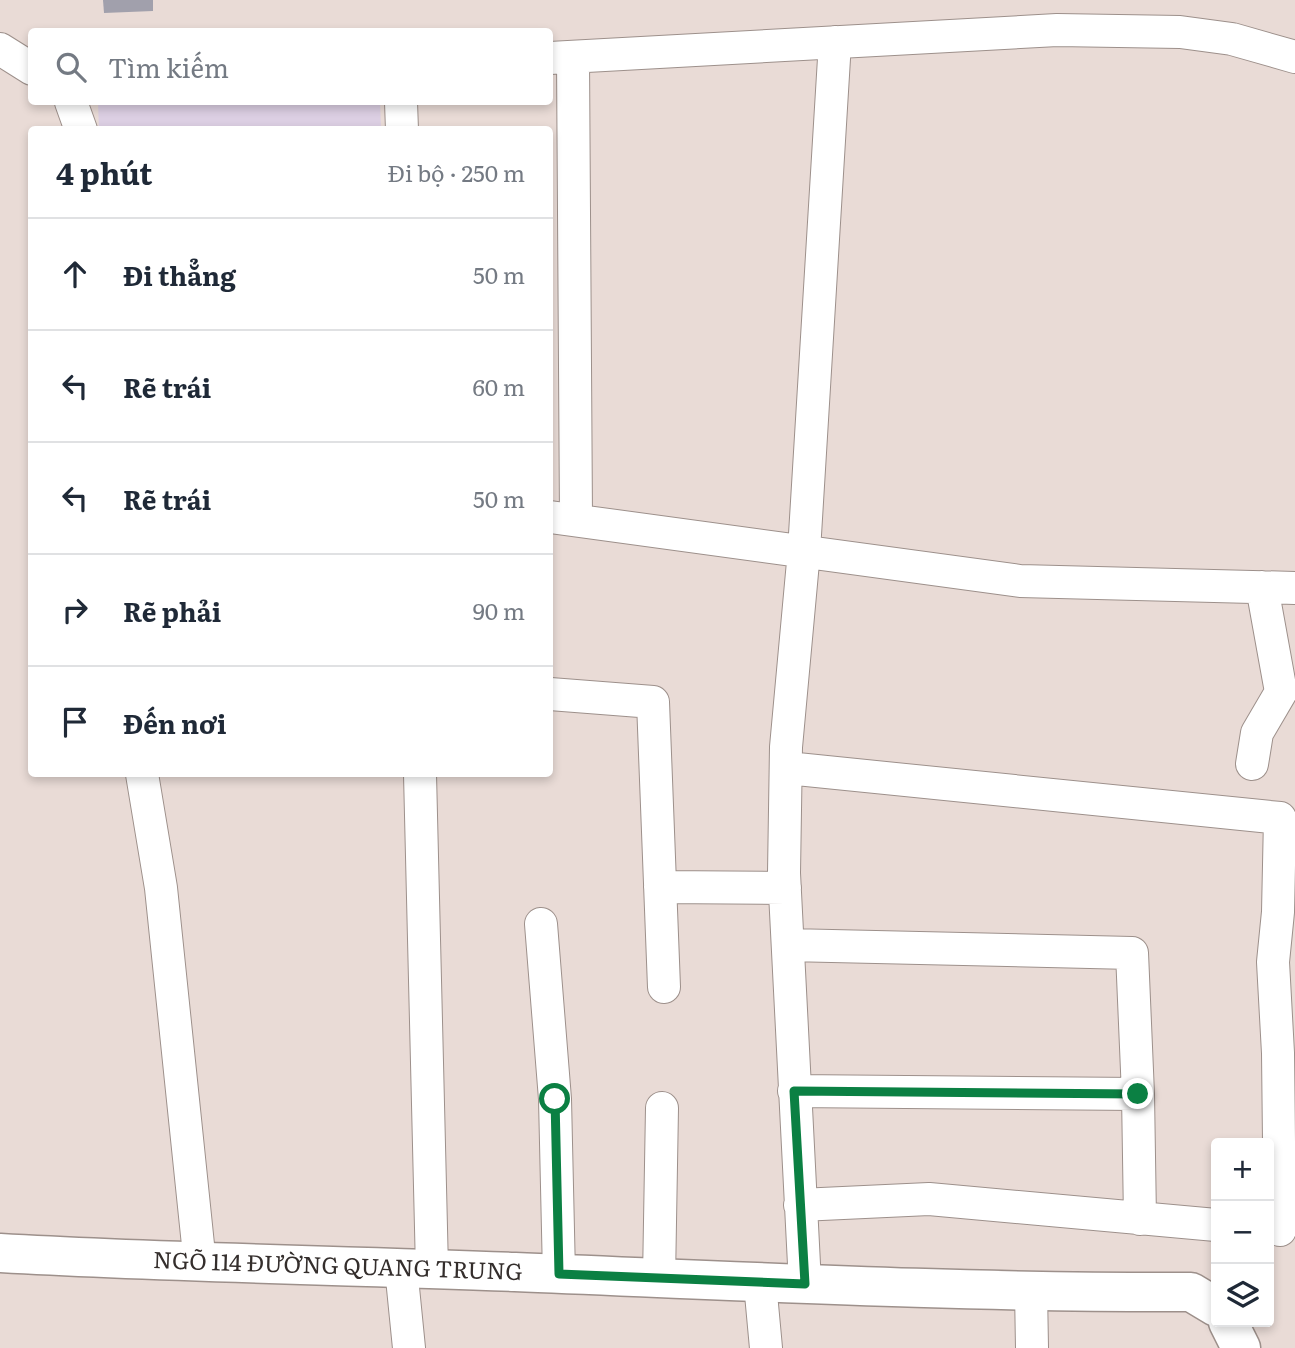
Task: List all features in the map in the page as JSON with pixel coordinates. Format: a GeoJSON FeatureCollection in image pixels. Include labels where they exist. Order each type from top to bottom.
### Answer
{"type":"FeatureCollection","features":[{"type":"Feature","properties":{"kind":"street"},"geometry":{"type":"LineString","coordinates":[[1295,57],[1232,39],[1180,32],[1057,30],[561,59],[563,518],[1020,581],[1295,588]]}},
{"type":"Feature","properties":{"kind":"street"},"geometry":{"type":"LineString","coordinates":[[805,1284],[785,888],[787,768],[804,551],[835,42]]}},
{"type":"Feature","properties":{"kind":"street"},"geometry":{"type":"LineString","coordinates":[[0,50],[28,67]]}},
{"type":"Feature","properties":{"kind":"street"},"geometry":{"type":"LineString","coordinates":[[72,105],[79,126]]}},
{"type":"Feature","properties":{"kind":"street"},"geometry":{"type":"LineString","coordinates":[[401,105],[402,126]]}},
{"type":"Feature","properties":{"kind":"street"},"geometry":{"type":"LineString","coordinates":[[1252,764],[1257,733],[1281,692],[1262,587]]}},
{"type":"Feature","properties":{"kind":"street"},"geometry":{"type":"LineString","coordinates":[[553,694],[653,702],[664,987]]}},
{"type":"Feature","properties":{"kind":"street"},"geometry":{"type":"LineString","coordinates":[[787,768],[1280,818],[1278,912],[1273,962],[1278,1053],[1281,1230]]}},
{"type":"Feature","properties":{"kind":"street"},"geometry":{"type":"LineString","coordinates":[[142,777],[160,888],[200,1264]]}},
{"type":"Feature","properties":{"kind":"street"},"geometry":{"type":"LineString","coordinates":[[409,1348],[416,1269],[420,777]]}},
{"type":"Feature","properties":{"kind":"street"},"geometry":{"type":"LineString","coordinates":[[660,887],[785,888]]}},
{"type":"Feature","properties":{"kind":"street"},"geometry":{"type":"LineString","coordinates":[[541,924],[555,1099],[559,1274]]}},
{"type":"Feature","properties":{"kind":"street"},"geometry":{"type":"LineString","coordinates":[[788,945],[1132,953],[1140,1219]]}},
{"type":"Feature","properties":{"kind":"street"},"geometry":{"type":"LineString","coordinates":[[794,1091],[1138,1094]]}},
{"type":"Feature","properties":{"kind":"street"},"geometry":{"type":"LineString","coordinates":[[659,1279],[662,1108]]}},
{"type":"Feature","properties":{"kind":"street"},"geometry":{"type":"LineString","coordinates":[[800,1205],[929,1199],[1211,1225]]}},
{"type":"Feature","properties":{"kind":"street","name":"NGÕ 114 ĐƯỜNG QUANG TRUNG"},"geometry":{"type":"LineString","coordinates":[[0,1253],[200,1264],[416,1269],[760,1283],[1191,1292],[1211,1304]]}},
{"type":"Feature","properties":{"kind":"street"},"geometry":{"type":"LineString","coordinates":[[760,1283],[766,1348]]}},
{"type":"Feature","properties":{"kind":"street"},"geometry":{"type":"LineString","coordinates":[[1031,1290],[1032,1348]]}},
{"type":"Feature","properties":{"kind":"street"},"geometry":{"type":"LineString","coordinates":[[1230,1327],[1241,1348]]}},
{"type":"Feature","properties":{"kind":"shaded area"},"geometry":{"type":"Polygon","coordinates":[[[98,105],[380,105],[381,126],[99,126],[98,105]]]}},
{"type":"Feature","properties":{"kind":"building"},"geometry":{"type":"Polygon","coordinates":[[[103,0],[153,0],[153,11],[104,13],[103,0]]]}},
{"type":"Feature","properties":{"kind":"route"},"geometry":{"type":"LineString","coordinates":[[555,1099],[559,1274],[805,1284],[794,1091],[1138,1094]]}}]}
